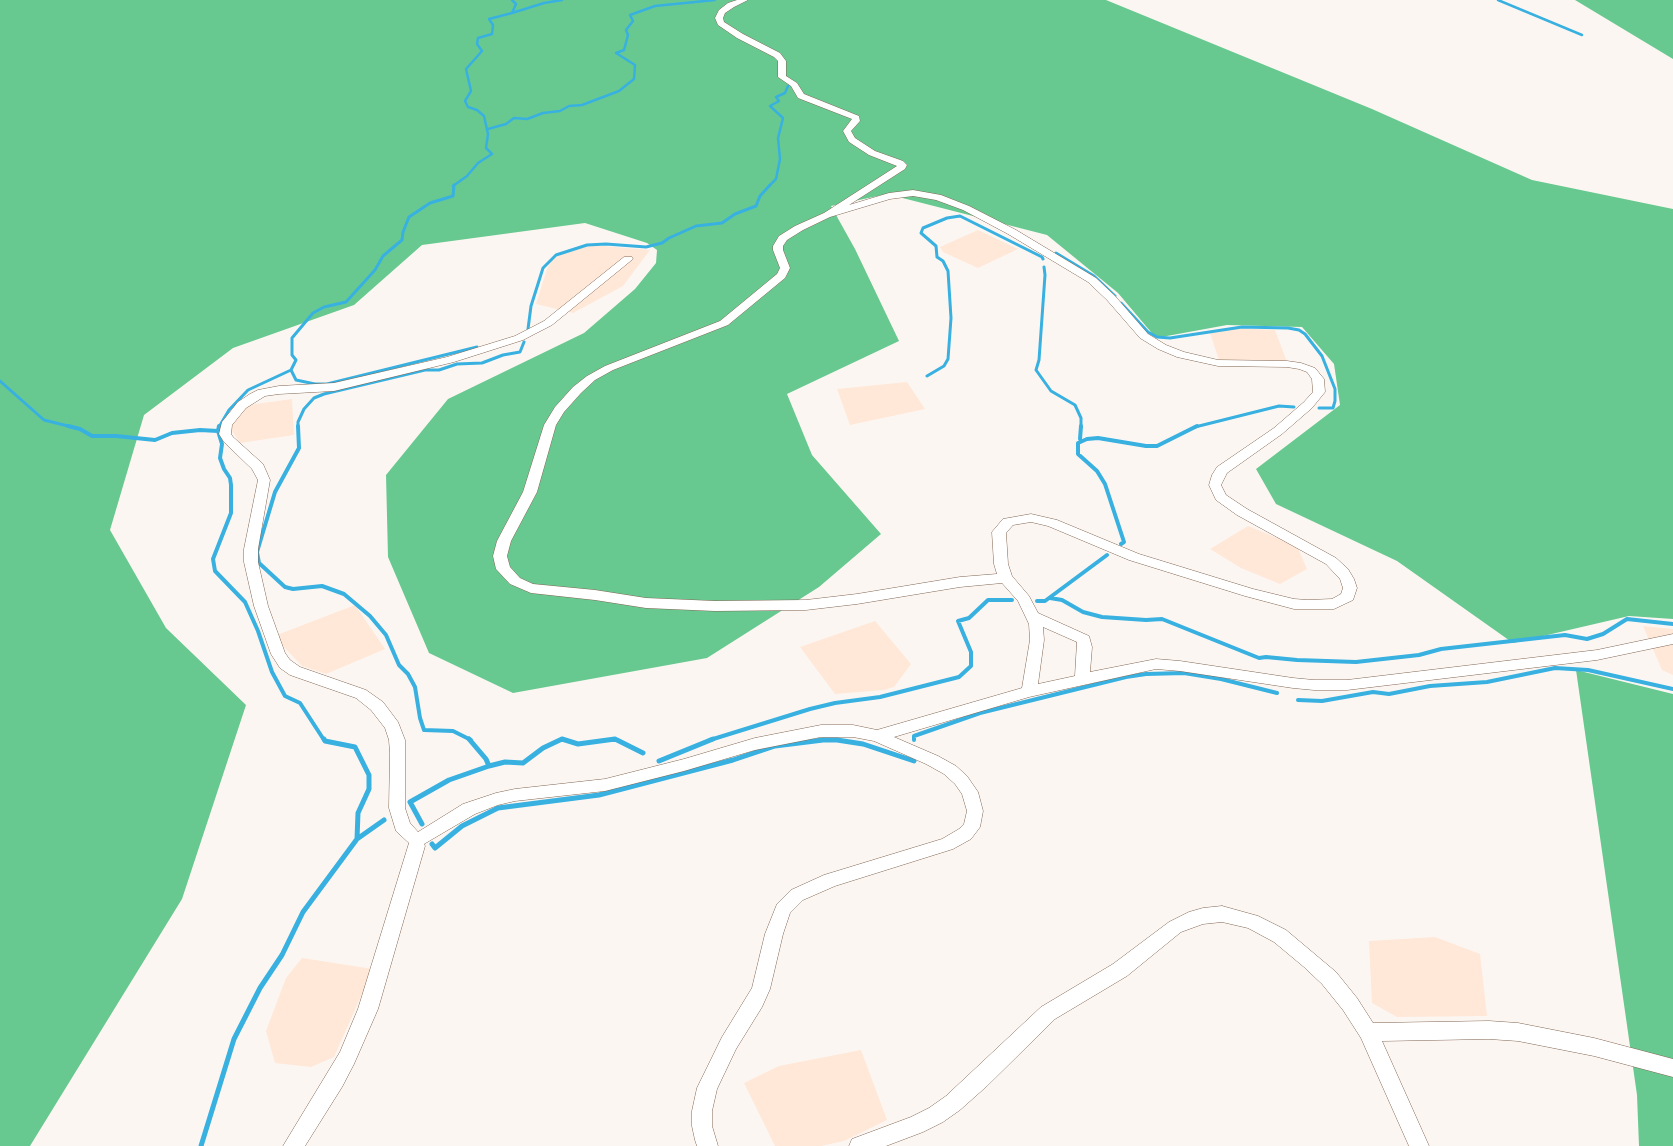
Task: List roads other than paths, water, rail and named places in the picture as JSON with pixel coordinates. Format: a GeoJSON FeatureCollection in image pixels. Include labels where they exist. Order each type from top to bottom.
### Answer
{"type":"FeatureCollection","features":[{"type":"Feature","properties":{"kind":"street"},"geometry":{"type":"LineString","coordinates":[[744,0],[722,12],[719,19],[721,23],[740,36],[777,55],[782,61],[782,77],[794,85],[801,96],[856,118],[856,121],[847,131],[852,140],[872,153],[902,165],[900,169],[827,215]]}},
{"type":"Feature","properties":{"kind":"street"},"geometry":{"type":"LineString","coordinates":[[1005,578],[960,582],[858,599],[806,605],[708,606],[646,603],[595,595],[530,588],[515,581],[508,575],[503,569],[500,556],[504,541],[530,492],[550,425],[559,410],[577,390],[600,372],[718,326],[731,318],[781,276],[785,268],[778,250],[778,246],[783,238],[799,228],[827,215],[889,196],[913,193],[938,197],[966,208],[1006,229],[1092,280],[1106,292],[1144,336],[1162,347],[1182,354],[1218,363],[1287,364],[1301,366],[1311,370],[1318,379],[1319,392],[1308,405],[1278,431],[1222,470],[1218,475],[1215,485],[1221,497],[1242,512],[1331,561],[1347,579],[1350,594],[1346,599],[1334,604],[1319,605],[1294,604],[1276,600],[1134,557],[1052,523],[1031,518],[1008,522],[1000,532],[1001,564],[1005,578],[1024,599],[1034,617],[1037,640],[1029,691]]}},
{"type":"Feature","properties":{"kind":"street"},"geometry":{"type":"LineString","coordinates":[[417,841],[402,826],[397,808],[398,753],[397,740],[392,726],[377,706],[361,694],[295,671],[285,664],[278,654],[261,606],[251,562],[251,550],[264,480],[258,467],[228,439],[225,434],[226,425],[242,405],[262,393],[279,390],[320,389],[334,387],[450,360],[519,338],[548,323],[628,259]]}},
{"type":"Feature","properties":{"kind":"street"},"geometry":{"type":"LineString","coordinates":[[1034,617],[1084,640],[1085,647],[1082,679]]}},
{"type":"Feature","properties":{"kind":"street"},"geometry":{"type":"LineString","coordinates":[[877,736],[1029,691],[1144,666],[1164,664],[1300,683],[1347,685],[1597,655],[1673,639]]}},
{"type":"Feature","properties":{"kind":"street"},"geometry":{"type":"LineString","coordinates":[[293,1146],[336,1080],[366,1016],[379,976],[417,841],[469,809],[505,797],[605,785],[755,744],[803,734],[837,731],[853,731],[877,736],[932,760],[950,770],[961,780],[970,792],[975,811],[972,827],[962,837],[947,844],[830,880],[797,896],[787,904],[781,913],[776,927],[761,989],[729,1043],[707,1088],[702,1111],[702,1126],[708,1146]]}},
{"type":"Feature","properties":{"kind":"street"},"geometry":{"type":"LineString","coordinates":[[859,1146],[916,1125],[945,1109],[980,1079],[1048,1013],[1120,970],[1175,927],[1189,920],[1203,916],[1222,914],[1237,917],[1266,928],[1280,936],[1329,978],[1350,1004],[1368,1032],[1419,1146]]}},
{"type":"Feature","properties":{"kind":"street"},"geometry":{"type":"LineString","coordinates":[[1368,1032],[1489,1030],[1518,1032],[1594,1047],[1673,1068]]}},
{"type":"Feature","properties":{"kind":"waterway"},"geometry":{"type":"LineString","coordinates":[[512,0],[516,4],[512,13]]}},
{"type":"Feature","properties":{"kind":"waterway"},"geometry":{"type":"LineString","coordinates":[[512,13],[544,3],[562,0]]}},
{"type":"Feature","properties":{"kind":"waterway"},"geometry":{"type":"LineString","coordinates":[[488,129],[506,124],[514,118],[527,119],[543,113],[560,111],[569,106],[582,105],[619,91],[634,79],[635,65],[616,53],[624,50],[628,35],[626,30],[633,21],[630,15],[655,6],[715,0]]}},
{"type":"Feature","properties":{"kind":"waterway"},"geometry":{"type":"LineString","coordinates":[[1498,0],[1582,35]]}},
{"type":"Feature","properties":{"kind":"waterway"},"geometry":{"type":"LineString","coordinates":[[454,185],[467,176],[478,163],[492,154],[486,148],[488,134],[484,116],[477,110],[468,107],[465,101],[471,91],[466,69],[482,51],[477,44],[478,38],[492,34],[493,25],[489,19],[512,13]]}},
{"type":"Feature","properties":{"kind":"waterway"},"geometry":{"type":"LineString","coordinates":[[770,185],[776,179],[780,159],[778,138],[783,118],[770,106],[779,101],[776,97],[785,93],[788,86]]}},
{"type":"Feature","properties":{"kind":"waterway"},"geometry":{"type":"LineString","coordinates":[[291,370],[296,360],[292,355],[292,338],[313,313],[324,307],[346,302],[375,270],[383,256],[402,240],[403,232],[409,217],[430,203],[453,196],[454,185]]}},
{"type":"Feature","properties":{"kind":"waterway"},"geometry":{"type":"LineString","coordinates":[[528,329],[531,306],[543,268],[556,255],[587,245],[606,244],[646,247],[662,243],[669,238],[696,226],[722,223],[735,214],[756,206],[760,196],[770,185]]}},
{"type":"Feature","properties":{"kind":"waterway"},"geometry":{"type":"LineString","coordinates":[[927,376],[944,366],[948,359],[951,318],[948,271],[943,261],[937,257],[936,246],[921,233],[923,228],[947,218],[960,216],[1042,257],[1043,259]]}},
{"type":"Feature","properties":{"kind":"waterway"},"geometry":{"type":"LineString","coordinates":[[1056,253],[1094,276],[1115,296]]}},
{"type":"Feature","properties":{"kind":"waterway"},"geometry":{"type":"LineString","coordinates":[[1044,267],[1045,275],[1039,360],[1036,370],[1051,391],[1075,405],[1081,418],[1081,426]]}},
{"type":"Feature","properties":{"kind":"waterway"},"geometry":{"type":"LineString","coordinates":[[1121,303],[1148,332],[1157,337],[1170,338],[1242,327],[1288,328],[1299,330],[1305,334],[1322,356],[1335,389],[1335,401],[1333,408],[1319,408]]}},
{"type":"Feature","properties":{"kind":"waterway"},"geometry":{"type":"LineString","coordinates":[[298,426],[298,422],[304,409],[314,398],[324,394],[425,370],[439,370],[457,364],[482,363],[503,355],[520,352],[524,342]]}},
{"type":"Feature","properties":{"kind":"waterway"},"geometry":{"type":"LineString","coordinates":[[291,370],[296,380],[315,384],[327,384],[477,347]]}},
{"type":"Feature","properties":{"kind":"waterway"},"geometry":{"type":"LineString","coordinates":[[219,427],[229,410],[248,390],[291,370]]}},
{"type":"Feature","properties":{"kind":"waterway"},"geometry":{"type":"LineString","coordinates":[[0,381],[44,420],[80,429],[92,436],[116,436],[155,440],[172,433],[200,430],[218,431]]}},
{"type":"Feature","properties":{"kind":"waterway"},"geometry":{"type":"LineString","coordinates":[[1195,427],[1279,406],[1294,407]]}},
{"type":"Feature","properties":{"kind":"waterway"},"geometry":{"type":"LineString","coordinates":[[218,431],[219,426]]}},
{"type":"Feature","properties":{"kind":"waterway"},"geometry":{"type":"LineString","coordinates":[[298,426],[299,448],[275,492],[257,552],[259,563],[285,587],[293,589],[322,586],[344,594],[370,616],[386,635],[399,665],[408,674],[415,687],[420,718],[424,730],[453,731],[469,739]]}},
{"type":"Feature","properties":{"kind":"waterway"},"geometry":{"type":"LineString","coordinates":[[1080,439],[1081,426]]}},
{"type":"Feature","properties":{"kind":"waterway"},"geometry":{"type":"LineString","coordinates":[[1121,544],[1124,542],[1105,484],[1097,471],[1078,454],[1078,443],[1087,439],[1098,438],[1146,446],[1157,446],[1195,427]]}},
{"type":"Feature","properties":{"kind":"waterway"},"geometry":{"type":"LineString","coordinates":[[218,431],[222,444],[220,458],[224,469],[230,478],[231,513],[213,559],[215,571],[245,602],[258,631],[272,672],[285,696],[300,703],[324,740]]}},
{"type":"Feature","properties":{"kind":"waterway"},"geometry":{"type":"LineString","coordinates":[[1037,601],[1045,601],[1107,555]]}},
{"type":"Feature","properties":{"kind":"waterway"},"geometry":{"type":"LineString","coordinates":[[1050,598],[1062,600],[1083,612],[1102,617],[1146,620],[1162,619],[1259,658],[1266,657],[1297,660],[1356,662],[1419,655],[1441,649],[1565,635],[1587,639],[1603,634],[1627,619],[1673,624]]}},
{"type":"Feature","properties":{"kind":"waterway"},"geometry":{"type":"LineString","coordinates":[[712,739],[810,709],[835,703],[880,697],[959,677],[971,666],[971,652],[958,621],[969,618],[988,600],[1012,600]]}},
{"type":"Feature","properties":{"kind":"waterway"},"geometry":{"type":"LineString","coordinates":[[1298,700],[1322,701],[1373,692],[1389,694],[1430,686],[1487,682],[1555,668],[1588,670],[1673,689]]}},
{"type":"Feature","properties":{"kind":"waterway"},"geometry":{"type":"LineString","coordinates":[[914,740],[914,736],[980,713],[1126,677],[1146,674],[1184,673],[1221,679],[1277,693]]}},
{"type":"Feature","properties":{"kind":"waterway"},"geometry":{"type":"LineString","coordinates":[[324,739],[325,741],[355,747],[369,775],[369,789],[358,813],[357,839]]}},
{"type":"Feature","properties":{"kind":"waterway"},"geometry":{"type":"LineString","coordinates":[[469,739],[486,759],[489,766]]}},
{"type":"Feature","properties":{"kind":"waterway"},"geometry":{"type":"LineString","coordinates":[[489,766],[505,762],[523,763],[543,748],[562,739],[578,744],[608,740]]}},
{"type":"Feature","properties":{"kind":"waterway"},"geometry":{"type":"LineString","coordinates":[[659,761],[712,739]]}},
{"type":"Feature","properties":{"kind":"waterway"},"geometry":{"type":"LineString","coordinates":[[560,740],[565,740]]}},
{"type":"Feature","properties":{"kind":"waterway"},"geometry":{"type":"LineString","coordinates":[[608,740],[617,740]]}},
{"type":"Feature","properties":{"kind":"waterway"},"geometry":{"type":"LineString","coordinates":[[608,740],[617,740]]}},
{"type":"Feature","properties":{"kind":"waterway"},"geometry":{"type":"LineString","coordinates":[[617,740],[643,753]]}},
{"type":"Feature","properties":{"kind":"waterway"},"geometry":{"type":"LineString","coordinates":[[432,844],[435,848],[462,826],[498,808],[599,795],[733,760],[775,746],[823,740],[837,740],[863,744],[914,761]]}},
{"type":"Feature","properties":{"kind":"waterway"},"geometry":{"type":"LineString","coordinates":[[422,824],[410,802],[449,780],[489,766]]}},
{"type":"Feature","properties":{"kind":"waterway"},"geometry":{"type":"LineString","coordinates":[[357,839],[384,820]]}},
{"type":"Feature","properties":{"kind":"waterway"},"geometry":{"type":"LineString","coordinates":[[201,1146],[234,1039],[260,988],[282,955],[303,912],[357,839]]}}]}
